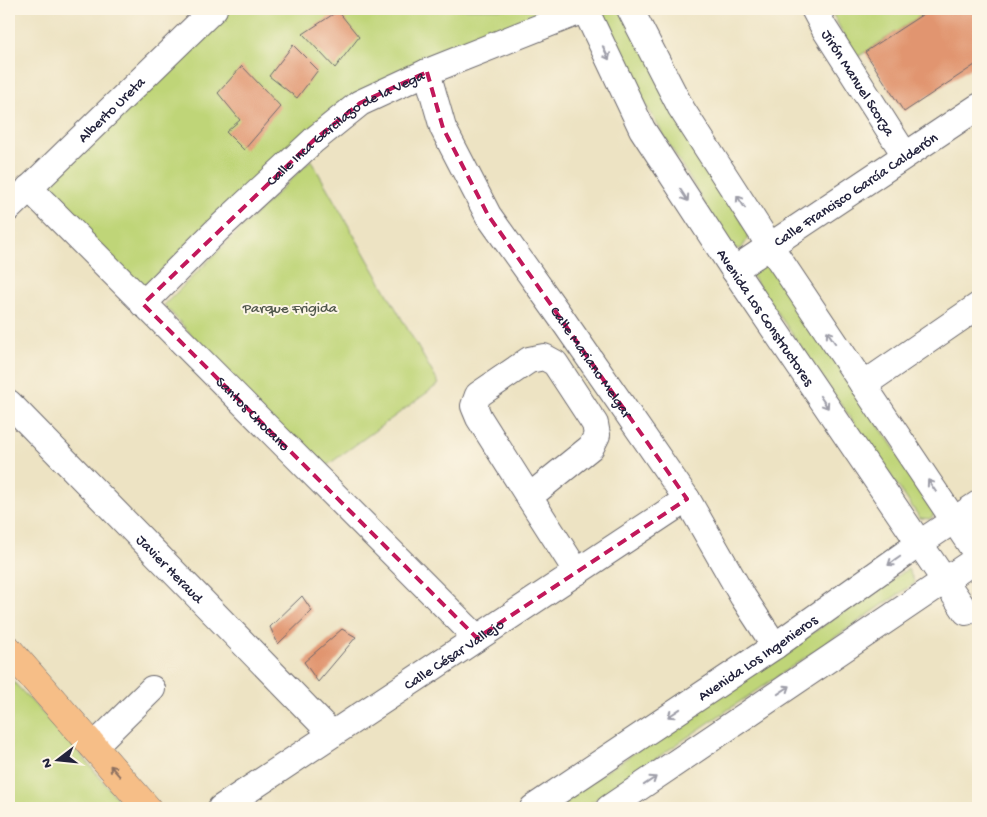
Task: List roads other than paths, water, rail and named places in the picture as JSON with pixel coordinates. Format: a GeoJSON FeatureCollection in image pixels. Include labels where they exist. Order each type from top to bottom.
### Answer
{"type":"FeatureCollection","features":[{"type":"Feature","properties":{"kind":"main road"},"geometry":{"type":"LineString","coordinates":[[9,650],[147,808]]}},
{"type":"Feature","properties":{"kind":"street","name":"Alberto Ureta"},"geometry":{"type":"LineString","coordinates":[[9,208],[214,9]]}},
{"type":"Feature","properties":{"kind":"street","name":"Calle Inca Garcilazo de la Vega"},"geometry":{"type":"LineString","coordinates":[[144,304],[216,231],[314,140],[360,103],[427,72],[586,9]]}},
{"type":"Feature","properties":{"kind":"street","name":"Avenida Los Constructores"},"geometry":{"type":"LineString","coordinates":[[586,9],[642,129],[734,270],[966,612]]}},
{"type":"Feature","properties":{"kind":"street"},"geometry":{"type":"LineString","coordinates":[[609,808],[946,582],[978,557],[770,246],[681,108],[630,9]]}},
{"type":"Feature","properties":{"kind":"street","name":"Jirón Manuel Scorza"},"geometry":{"type":"LineString","coordinates":[[814,9],[824,28],[906,155]]}},
{"type":"Feature","properties":{"kind":"street","name":"Calle Mariano Melgar"},"geometry":{"type":"LineString","coordinates":[[427,72],[443,128],[488,215],[687,499],[743,597],[775,646]]}},
{"type":"Feature","properties":{"kind":"street","name":"Calle Francisco García Calderón"},"geometry":{"type":"LineString","coordinates":[[734,270],[978,107]]}},
{"type":"Feature","properties":{"kind":"street","name":"Santos Chocano"},"geometry":{"type":"LineString","coordinates":[[29,188],[477,638]]}},
{"type":"Feature","properties":{"kind":"street"},"geometry":{"type":"LineString","coordinates":[[863,385],[978,306]]}},
{"type":"Feature","properties":{"kind":"street"},"geometry":{"type":"LineString","coordinates":[[529,497],[591,447],[597,435],[595,424],[554,362],[544,357],[529,360],[478,395],[474,406],[479,418],[529,497],[577,572]]}},
{"type":"Feature","properties":{"kind":"street","name":"Javier Heraud"},"geometry":{"type":"LineString","coordinates":[[9,403],[332,734]]}},
{"type":"Feature","properties":{"kind":"street","name":"Calle César Vallejo"},"geometry":{"type":"LineString","coordinates":[[221,808],[687,499]]}},
{"type":"Feature","properties":{"kind":"street","name":"Avenida Los Ingenieros"},"geometry":{"type":"LineString","coordinates":[[533,808],[775,646],[978,504]]}},
{"type":"Feature","properties":{"kind":"street"},"geometry":{"type":"LineString","coordinates":[[94,747],[152,689]]}},
{"type":"Feature","properties":{"kind":"park label","name":"Parque Frigida"},"geometry":{"type":"Point","coordinates":[290,307]}}]}
